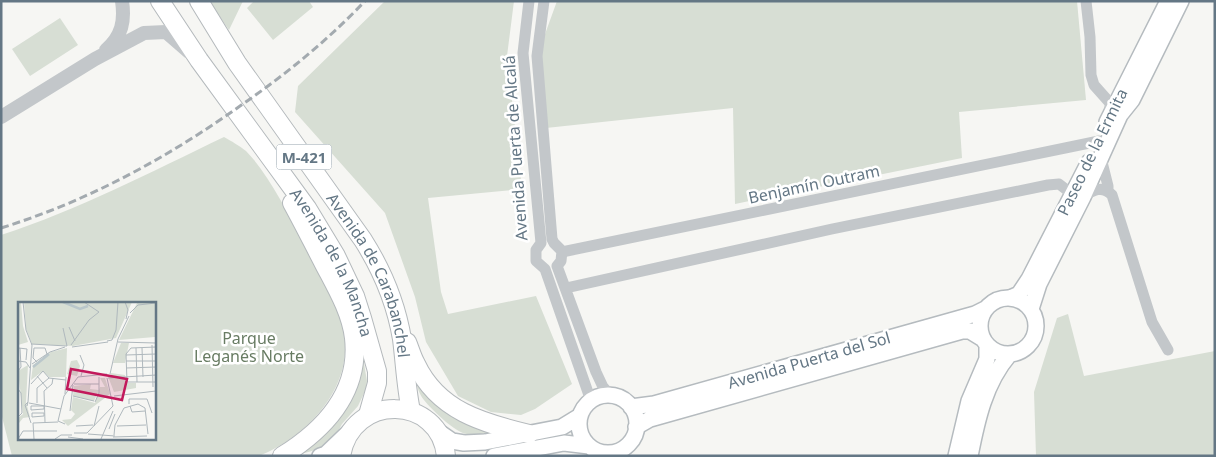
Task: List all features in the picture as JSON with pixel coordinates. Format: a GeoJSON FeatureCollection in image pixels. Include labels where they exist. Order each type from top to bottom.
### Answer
{"type":"FeatureCollection","features":[{"type":"Feature","properties":{"kind":"main road","name":"Avenida de la Mancha"},"geometry":{"type":"LineString","coordinates":[[160,1],[200,60],[317,222],[336,256],[354,296],[369,339],[377,371],[377,383],[368,415]]}},
{"type":"Feature","properties":{"kind":"main road","name":"Avenida de Carabanchel"},"geometry":{"type":"LineString","coordinates":[[198,1],[237,63],[364,240],[383,275],[402,338],[405,383],[411,411]]}},
{"type":"Feature","properties":{"kind":"main road","name":"Paseo de la Ermita"},"geometry":{"type":"LineString","coordinates":[[1095,163],[1099,141],[1110,114],[1168,1]]}},
{"type":"Feature","properties":{"kind":"main road","name":"Paseo de la Ermita"},"geometry":{"type":"LineString","coordinates":[[1010,298],[1020,294],[1077,196],[1120,115],[1132,100],[1181,1]]}},
{"type":"Feature","properties":{"kind":"main road"},"geometry":{"type":"LineString","coordinates":[[274,163],[341,298],[354,338],[353,368],[349,381],[335,409],[325,423],[312,435],[282,456]]}},
{"type":"Feature","properties":{"kind":"main road","name":"Paseo de la Ermita"},"geometry":{"type":"LineString","coordinates":[[1031,309],[1077,196]]}},
{"type":"Feature","properties":{"kind":"main road"},"geometry":{"type":"LineString","coordinates":[[956,456],[969,401],[987,359],[980,324],[985,309],[1000,299],[1010,298],[1022,301],[1031,309],[1037,322],[1035,336],[1025,350],[1009,355],[1001,354],[985,342]]}},
{"type":"Feature","properties":{"kind":"main road","name":"Avenida Puerta del Sol"},"geometry":{"type":"LineString","coordinates":[[631,408],[654,404],[975,314],[985,309]]}},
{"type":"Feature","properties":{"kind":"main road"},"geometry":{"type":"LineString","coordinates":[[397,319],[416,364],[431,387],[440,396],[465,415],[495,426],[529,434]]}},
{"type":"Feature","properties":{"kind":"main road","name":"Avenida Puerta del Sol"},"geometry":{"type":"LineString","coordinates":[[636,427],[650,419],[957,332],[970,331],[985,342]]}},
{"type":"Feature","properties":{"kind":"main road"},"geometry":{"type":"LineString","coordinates":[[970,456],[977,420],[985,396],[994,376],[1009,355]]}},
{"type":"Feature","properties":{"kind":"main road"},"geometry":{"type":"LineString","coordinates":[[494,456],[564,443],[588,446],[603,453],[618,451],[631,442],[636,427],[636,420],[626,402],[611,396],[597,397],[584,408],[580,416],[580,432],[588,446]]}},
{"type":"Feature","properties":{"kind":"main road"},"geometry":{"type":"LineString","coordinates":[[320,456],[326,454],[368,415],[382,410],[396,408],[411,411],[425,419],[436,430],[452,441],[464,443],[485,442],[562,427],[580,416]]}},
{"type":"Feature","properties":{"kind":"main road"},"geometry":{"type":"LineString","coordinates":[[341,456],[346,438],[352,429]]}},
{"type":"Feature","properties":{"kind":"main road"},"geometry":{"type":"LineString","coordinates":[[436,430],[442,440],[446,456]]}},
{"type":"Feature","properties":{"kind":"street"},"geometry":{"type":"LineString","coordinates":[[95,59],[113,44],[120,33],[124,16],[122,1]]}},
{"type":"Feature","properties":{"kind":"street","name":"Avenida Puerta de Alcalá"},"geometry":{"type":"LineString","coordinates":[[528,1],[523,53],[540,245],[536,250],[536,261],[545,269],[591,401]]}},
{"type":"Feature","properties":{"kind":"street","name":"Avenida Puerta de Alcalá"},"geometry":{"type":"LineString","coordinates":[[544,1],[536,56],[552,239],[558,248],[561,261],[558,266]]}},
{"type":"Feature","properties":{"kind":"street"},"geometry":{"type":"LineString","coordinates":[[1086,1],[1090,37],[1091,75],[1094,85],[1110,103],[1110,114]]}},
{"type":"Feature","properties":{"kind":"street"},"geometry":{"type":"LineString","coordinates":[[1,118],[95,59],[144,33],[166,32],[200,60]]}},
{"type":"Feature","properties":{"kind":"street","name":"Benjamín Outram"},"geometry":{"type":"LineString","coordinates":[[558,248],[1099,141]]}},
{"type":"Feature","properties":{"kind":"street"},"geometry":{"type":"LineString","coordinates":[[1072,146],[1083,151],[1095,163]]}},
{"type":"Feature","properties":{"kind":"street","name":"Paseo de la Ermita"},"geometry":{"type":"LineString","coordinates":[[1095,163],[1114,199],[1152,322],[1168,350]]}},
{"type":"Feature","properties":{"kind":"street"},"geometry":{"type":"LineString","coordinates":[[566,288],[832,229],[1048,185],[1058,184],[1077,196]]}},
{"type":"Feature","properties":{"kind":"street","name":"Paseo de la Ermita"},"geometry":{"type":"LineString","coordinates":[[1077,196],[1097,189],[1108,190]]}},
{"type":"Feature","properties":{"kind":"street"},"geometry":{"type":"LineString","coordinates":[[540,245],[548,242],[558,248]]}},
{"type":"Feature","properties":{"kind":"street"},"geometry":{"type":"LineString","coordinates":[[545,269],[553,269],[558,266],[599,378],[603,387],[611,396]]}},
{"type":"Feature","properties":{"kind":"green space"},"geometry":{"type":"Polygon","coordinates":[[[209,1],[243,1],[229,30],[209,1]]]}},
{"type":"Feature","properties":{"kind":"green space"},"geometry":{"type":"Polygon","coordinates":[[[254,1],[309,1],[313,7],[273,40],[247,8],[254,1]]]}},
{"type":"Feature","properties":{"kind":"green space"},"geometry":{"type":"Polygon","coordinates":[[[385,1],[514,1],[507,56],[522,189],[428,198],[441,292],[448,314],[536,296],[572,384],[535,409],[521,415],[491,412],[458,396],[426,342],[415,297],[385,213],[295,112],[298,86],[385,1]]]}},
{"type":"Feature","properties":{"kind":"green space"},"geometry":{"type":"Polygon","coordinates":[[[557,1],[1077,1],[1086,100],[959,112],[962,158],[735,204],[733,108],[546,128],[540,48],[557,1]]]}},
{"type":"Feature","properties":{"kind":"green space"},"geometry":{"type":"Polygon","coordinates":[[[60,18],[78,45],[30,76],[12,49],[60,18]]]}},
{"type":"Feature","properties":{"kind":"green space","name":"Parque Leganés Norte"},"geometry":{"type":"Polygon","coordinates":[[[224,137],[246,151],[276,192],[335,302],[340,315],[345,342],[344,361],[339,379],[331,396],[307,426],[276,448],[259,456],[12,456],[1,413],[1,235],[58,214],[142,177],[224,137]]]}},
{"type":"Feature","properties":{"kind":"green space"},"geometry":{"type":"Polygon","coordinates":[[[1068,314],[1084,376],[1215,351],[1215,456],[1036,456],[1034,392],[1057,318],[1068,314]]]}},
{"type":"Feature","properties":{"kind":"green space"},"geometry":{"type":"Polygon","coordinates":[[[362,352],[367,381],[366,389],[358,406],[342,424],[336,435],[323,448],[297,455],[362,352]]]}},
{"type":"Feature","properties":{"kind":"green space"},"geometry":{"type":"Polygon","coordinates":[[[416,379],[497,431],[471,435],[453,428],[424,400],[418,390],[416,379]]]}},
{"type":"Feature","properties":{"kind":"railway"},"geometry":{"type":"LineString","coordinates":[[1,228],[65,205],[96,191],[184,143],[240,106],[289,70],[321,44],[365,1]]}}]}
